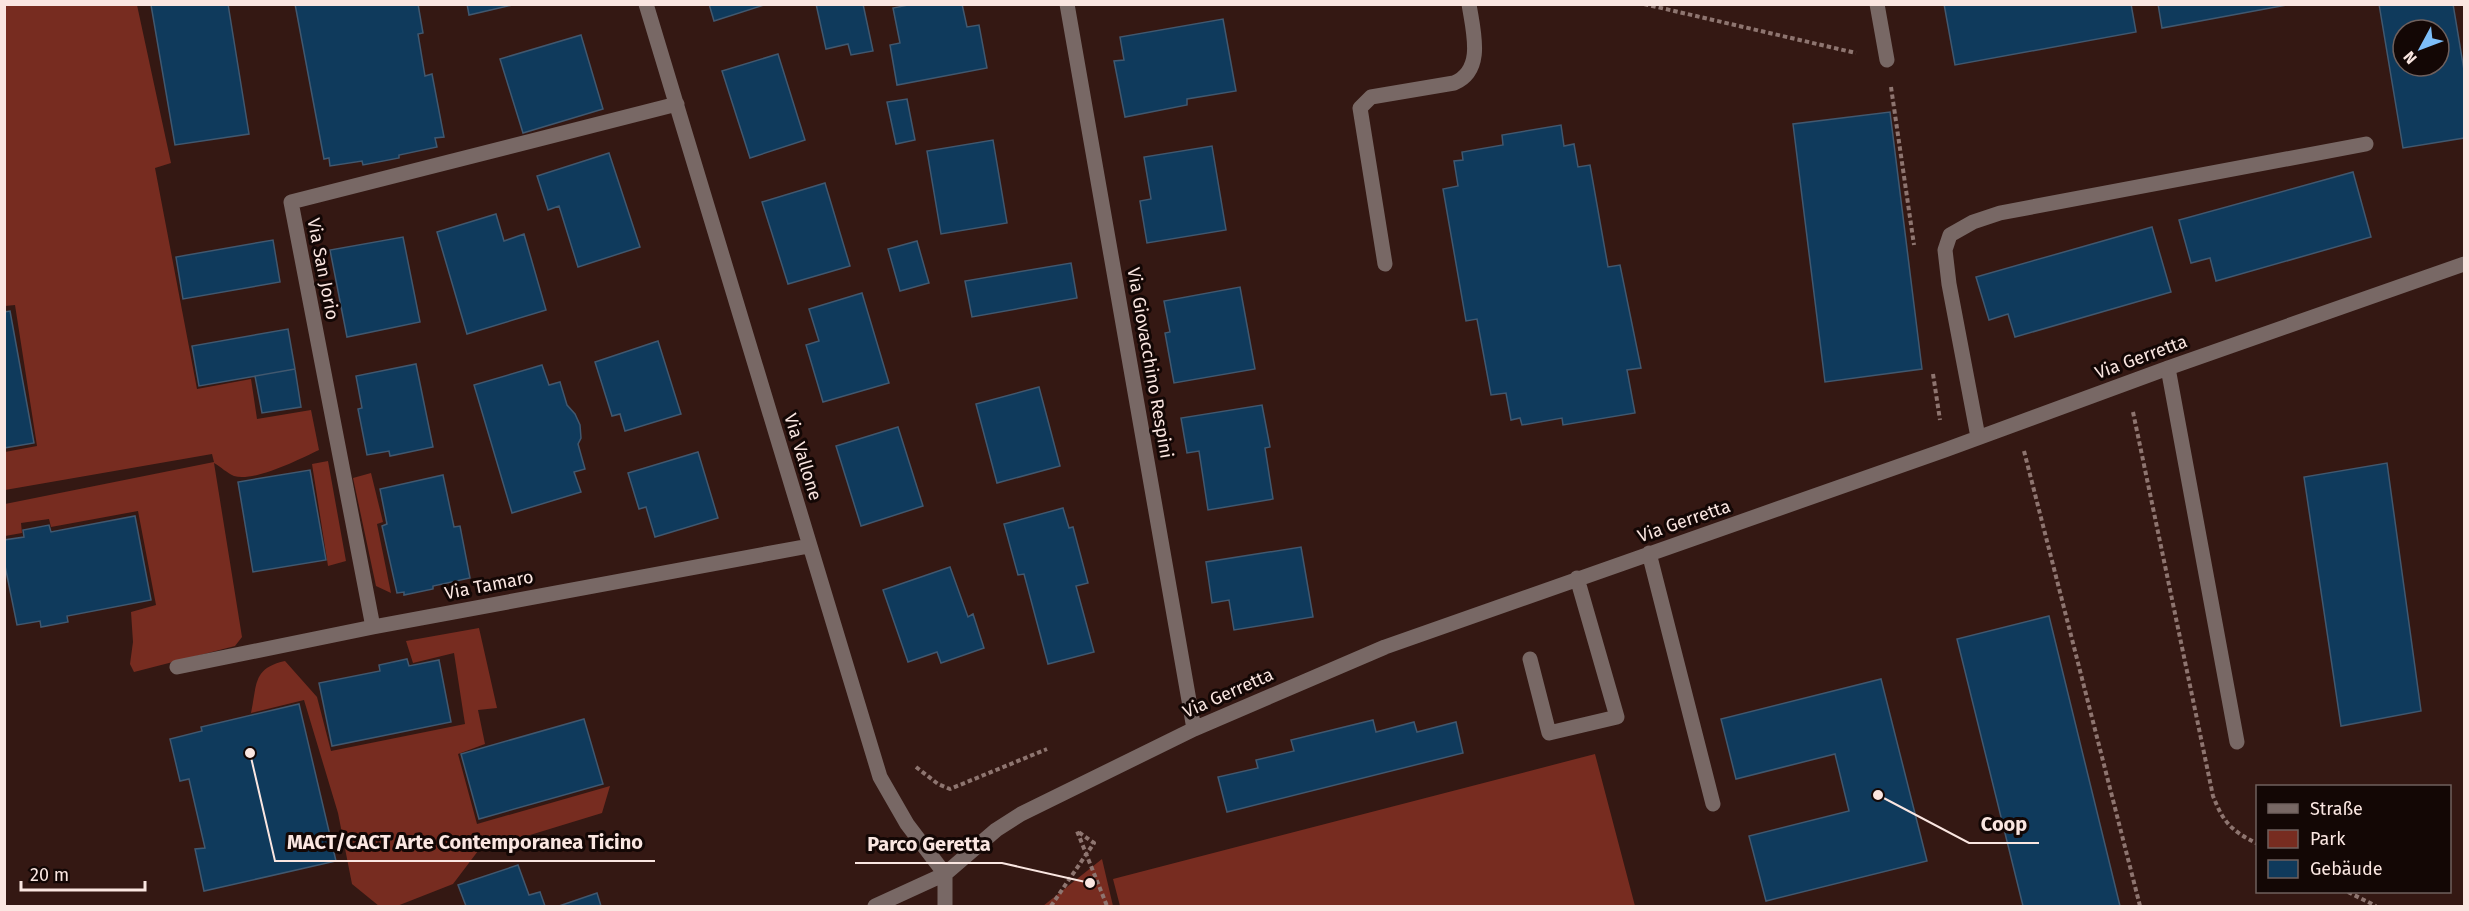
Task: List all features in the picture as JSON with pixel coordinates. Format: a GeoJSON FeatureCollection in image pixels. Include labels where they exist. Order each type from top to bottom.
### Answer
{"type":"FeatureCollection","features":[{"type":"Feature","properties":{"kind":"street","name":"Via Vallone"},"geometry":{"type":"LineString","coordinates":[[646,4],[880,777],[907,824],[945,874]]}},
{"type":"Feature","properties":{"kind":"street","name":"Via Giovacchino Respini"},"geometry":{"type":"LineString","coordinates":[[1067,4],[1194,729]]}},
{"type":"Feature","properties":{"kind":"street"},"geometry":{"type":"LineString","coordinates":[[1385,264],[1360,108],[1371,97],[1454,83],[1463,79],[1471,70],[1476,54],[1469,4]]}},
{"type":"Feature","properties":{"kind":"street"},"geometry":{"type":"LineString","coordinates":[[1878,4],[1887,60]]}},
{"type":"Feature","properties":{"kind":"street","name":"Via San Jorio"},"geometry":{"type":"LineString","coordinates":[[373,627],[291,202],[677,104]]}},
{"type":"Feature","properties":{"kind":"street"},"geometry":{"type":"LineString","coordinates":[[1978,437],[1949,284],[1945,250],[1950,235],[1973,222],[2000,213],[2366,144]]}},
{"type":"Feature","properties":{"kind":"street","name":"Via Gerretta"},"geometry":{"type":"LineString","coordinates":[[875,906],[945,874],[996,830],[1021,814],[1194,729],[1385,647],[2464,264]]}},
{"type":"Feature","properties":{"kind":"street"},"geometry":{"type":"LineString","coordinates":[[2168,368],[2237,742]]}},
{"type":"Feature","properties":{"kind":"street","name":"Via Tamaro"},"geometry":{"type":"LineString","coordinates":[[177,667],[373,627],[809,546]]}},
{"type":"Feature","properties":{"kind":"street"},"geometry":{"type":"LineString","coordinates":[[1649,553],[1713,804]]}},
{"type":"Feature","properties":{"kind":"street"},"geometry":{"type":"LineString","coordinates":[[1530,659],[1549,733],[1617,717],[1577,578]]}},
{"type":"Feature","properties":{"kind":"street"},"geometry":{"type":"LineString","coordinates":[[945,874],[945,906]]}},
{"type":"Feature","properties":{"kind":"path"},"geometry":{"type":"LineString","coordinates":[[1644,4],[1887,60]]}},
{"type":"Feature","properties":{"kind":"path"},"geometry":{"type":"LineString","coordinates":[[2127,383],[2214,796],[2221,817],[2235,832],[2256,843]]}},
{"type":"Feature","properties":{"kind":"path"},"geometry":{"type":"LineString","coordinates":[[2016,422],[2140,906]]}},
{"type":"Feature","properties":{"kind":"path"},"geometry":{"type":"LineString","coordinates":[[916,767],[938,784],[950,789],[1047,749]]}},
{"type":"Feature","properties":{"kind":"path"},"geometry":{"type":"LineString","coordinates":[[1051,906],[1076,870],[1082,861],[1088,852],[1094,843],[1077,831],[1086,852],[1090,863],[1094,874],[1107,906]]}},
{"type":"Feature","properties":{"kind":"path"},"geometry":{"type":"LineString","coordinates":[[2352,893],[2376,906]]}},
{"type":"Feature","properties":{"kind":"green space"},"geometry":{"type":"Polygon","coordinates":[[[5,5],[137,5],[171,163],[155,168],[197,389],[251,379],[257,419],[311,410],[319,450],[277,469],[253,476],[234,476],[214,463],[242,637],[235,646],[134,672],[130,664],[133,642],[131,612],[156,605],[138,511],[51,527],[49,519],[21,523],[22,533],[5,536],[5,504],[214,462],[212,454],[5,490],[5,452],[37,446],[15,305],[5,306],[5,5]]]}},
{"type":"Feature","properties":{"kind":"green space"},"geometry":{"type":"Polygon","coordinates":[[[328,461],[346,561],[328,566],[312,464],[328,461]]]}},
{"type":"Feature","properties":{"kind":"green space"},"geometry":{"type":"Polygon","coordinates":[[[371,473],[383,522],[377,524],[391,593],[376,586],[353,478],[371,473]]]}},
{"type":"Feature","properties":{"kind":"green space"},"geometry":{"type":"Polygon","coordinates":[[[479,628],[497,708],[478,710],[485,744],[458,754],[477,824],[610,786],[602,813],[478,851],[453,884],[397,906],[379,906],[352,884],[338,813],[304,700],[251,713],[258,679],[267,668],[285,661],[317,697],[331,751],[465,724],[454,653],[413,663],[406,641],[479,628]]]}},
{"type":"Feature","properties":{"kind":"green space"},"geometry":{"type":"Polygon","coordinates":[[[1595,754],[1635,906],[1120,906],[1113,879],[1595,754]]]}},
{"type":"Feature","properties":{"kind":"green space"},"geometry":{"type":"Polygon","coordinates":[[[1102,859],[1113,906],[1043,906],[1102,859]]]}},
{"type":"Feature","properties":{"kind":"building"},"geometry":{"type":"Polygon","coordinates":[[[228,4],[249,134],[175,145],[151,5],[228,4]]]}},
{"type":"Feature","properties":{"kind":"building"},"geometry":{"type":"Polygon","coordinates":[[[295,4],[418,4],[423,33],[418,34],[425,76],[432,74],[444,137],[435,138],[437,147],[363,165],[362,161],[330,166],[329,158],[324,159],[295,4]]]}},
{"type":"Feature","properties":{"kind":"building"},"geometry":{"type":"Polygon","coordinates":[[[467,4],[517,4],[469,15],[467,4]]]}},
{"type":"Feature","properties":{"kind":"building"},"geometry":{"type":"Polygon","coordinates":[[[709,4],[767,4],[714,21],[709,4]]]}},
{"type":"Feature","properties":{"kind":"building"},"geometry":{"type":"Polygon","coordinates":[[[816,4],[863,4],[873,51],[851,55],[848,44],[826,49],[816,4]]]}},
{"type":"Feature","properties":{"kind":"building"},"geometry":{"type":"Polygon","coordinates":[[[913,4],[962,4],[967,27],[979,25],[987,68],[897,85],[890,45],[900,43],[893,8],[913,4]]]}},
{"type":"Feature","properties":{"kind":"building"},"geometry":{"type":"Polygon","coordinates":[[[1944,4],[2131,4],[2136,32],[1955,65],[1944,4]]]}},
{"type":"Feature","properties":{"kind":"building"},"geometry":{"type":"Polygon","coordinates":[[[2158,4],[2292,4],[2162,28],[2158,4]]]}},
{"type":"Feature","properties":{"kind":"building"},"geometry":{"type":"Polygon","coordinates":[[[2379,4],[2453,4],[2464,70],[2464,138],[2403,148],[2391,78],[2451,78],[2451,18],[2391,18],[2391,76],[2379,4]]]}},
{"type":"Feature","properties":{"kind":"building"},"geometry":{"type":"Polygon","coordinates":[[[1223,19],[1236,91],[1187,99],[1187,105],[1125,117],[1114,61],[1124,60],[1120,37],[1223,19]]]}},
{"type":"Feature","properties":{"kind":"building"},"geometry":{"type":"Polygon","coordinates":[[[581,35],[603,109],[523,133],[500,59],[581,35]]]}},
{"type":"Feature","properties":{"kind":"building"},"geometry":{"type":"Polygon","coordinates":[[[778,54],[805,140],[750,158],[722,71],[778,54]]]}},
{"type":"Feature","properties":{"kind":"building"},"geometry":{"type":"Polygon","coordinates":[[[907,99],[915,140],[896,144],[887,102],[907,99]]]}},
{"type":"Feature","properties":{"kind":"building"},"geometry":{"type":"Polygon","coordinates":[[[1890,112],[1922,369],[1825,382],[1793,124],[1890,112]]]}},
{"type":"Feature","properties":{"kind":"building"},"geometry":{"type":"Polygon","coordinates":[[[1561,125],[1564,146],[1574,144],[1578,167],[1590,165],[1608,267],[1620,265],[1641,368],[1627,370],[1635,413],[1563,425],[1562,418],[1522,425],[1520,418],[1511,420],[1506,393],[1491,395],[1477,319],[1466,321],[1443,189],[1458,186],[1454,161],[1463,160],[1462,152],[1503,145],[1502,135],[1561,125]]]}},
{"type":"Feature","properties":{"kind":"building"},"geometry":{"type":"Polygon","coordinates":[[[993,140],[1007,223],[941,234],[927,151],[993,140]]]}},
{"type":"Feature","properties":{"kind":"building"},"geometry":{"type":"Polygon","coordinates":[[[1212,146],[1226,230],[1147,243],[1140,201],[1151,199],[1144,157],[1212,146]]]}},
{"type":"Feature","properties":{"kind":"building"},"geometry":{"type":"Polygon","coordinates":[[[609,153],[640,247],[578,267],[559,206],[548,210],[537,176],[609,153]]]}},
{"type":"Feature","properties":{"kind":"building"},"geometry":{"type":"Polygon","coordinates":[[[2353,172],[2371,237],[2216,281],[2210,258],[2191,263],[2179,220],[2353,172]]]}},
{"type":"Feature","properties":{"kind":"building"},"geometry":{"type":"Polygon","coordinates":[[[825,183],[850,266],[788,284],[762,202],[825,183]]]}},
{"type":"Feature","properties":{"kind":"building"},"geometry":{"type":"Polygon","coordinates":[[[496,214],[504,241],[524,234],[546,310],[467,334],[437,232],[496,214]]]}},
{"type":"Feature","properties":{"kind":"building"},"geometry":{"type":"Polygon","coordinates":[[[2152,227],[2171,292],[2015,337],[2008,314],[1989,320],[1976,277],[2152,227]]]}},
{"type":"Feature","properties":{"kind":"building"},"geometry":{"type":"Polygon","coordinates":[[[403,237],[420,322],[347,337],[330,250],[403,237]]]}},
{"type":"Feature","properties":{"kind":"building"},"geometry":{"type":"Polygon","coordinates":[[[273,240],[280,282],[183,299],[176,257],[273,240]]]}},
{"type":"Feature","properties":{"kind":"building"},"geometry":{"type":"Polygon","coordinates":[[[917,241],[929,283],[900,291],[888,249],[917,241]]]}},
{"type":"Feature","properties":{"kind":"building"},"geometry":{"type":"Polygon","coordinates":[[[1071,263],[1077,298],[972,317],[965,281],[1071,263]]]}},
{"type":"Feature","properties":{"kind":"building"},"geometry":{"type":"Polygon","coordinates":[[[1240,287],[1255,369],[1174,383],[1165,333],[1170,332],[1164,301],[1240,287]]]}},
{"type":"Feature","properties":{"kind":"building"},"geometry":{"type":"Polygon","coordinates":[[[862,293],[889,383],[823,402],[806,345],[819,341],[809,309],[862,293]]]}},
{"type":"Feature","properties":{"kind":"building"},"geometry":{"type":"Polygon","coordinates":[[[10,311],[34,443],[4,448],[4,312],[10,311]]]}},
{"type":"Feature","properties":{"kind":"building"},"geometry":{"type":"Polygon","coordinates":[[[288,329],[295,369],[199,386],[192,346],[288,329]]]}},
{"type":"Feature","properties":{"kind":"building"},"geometry":{"type":"Polygon","coordinates":[[[658,341],[681,414],[625,431],[620,414],[612,416],[595,362],[658,341]]]}},
{"type":"Feature","properties":{"kind":"building"},"geometry":{"type":"Polygon","coordinates":[[[416,364],[433,447],[390,456],[389,451],[367,455],[358,409],[362,408],[356,376],[416,364]]]}},
{"type":"Feature","properties":{"kind":"building"},"geometry":{"type":"Polygon","coordinates":[[[542,365],[549,385],[560,382],[567,405],[575,414],[580,425],[581,438],[578,444],[585,469],[574,472],[581,492],[512,513],[474,385],[542,365]]]}},
{"type":"Feature","properties":{"kind":"building"},"geometry":{"type":"Polygon","coordinates":[[[295,369],[301,407],[262,413],[255,376],[295,369]]]}},
{"type":"Feature","properties":{"kind":"building"},"geometry":{"type":"Polygon","coordinates":[[[1039,387],[1060,466],[997,483],[976,404],[1039,387]]]}},
{"type":"Feature","properties":{"kind":"building"},"geometry":{"type":"Polygon","coordinates":[[[1262,405],[1270,447],[1265,448],[1273,499],[1208,510],[1199,451],[1187,453],[1181,418],[1262,405]]]}},
{"type":"Feature","properties":{"kind":"building"},"geometry":{"type":"Polygon","coordinates":[[[898,427],[923,506],[861,526],[836,446],[898,427]]]}},
{"type":"Feature","properties":{"kind":"building"},"geometry":{"type":"Polygon","coordinates":[[[698,452],[718,518],[655,537],[646,507],[639,509],[628,473],[698,452]]]}},
{"type":"Feature","properties":{"kind":"building"},"geometry":{"type":"Polygon","coordinates":[[[2387,463],[2421,711],[2341,726],[2304,477],[2387,463]]]}},
{"type":"Feature","properties":{"kind":"building"},"geometry":{"type":"Polygon","coordinates":[[[310,470],[326,560],[253,572],[238,482],[310,470]]]}},
{"type":"Feature","properties":{"kind":"building"},"geometry":{"type":"Polygon","coordinates":[[[443,475],[454,527],[460,526],[470,578],[404,595],[404,592],[397,593],[382,526],[387,524],[380,489],[443,475]]]}},
{"type":"Feature","properties":{"kind":"building"},"geometry":{"type":"Polygon","coordinates":[[[1063,508],[1069,528],[1073,527],[1088,583],[1076,586],[1094,652],[1048,664],[1024,574],[1018,575],[1004,524],[1063,508]]]}},
{"type":"Feature","properties":{"kind":"building"},"geometry":{"type":"Polygon","coordinates":[[[135,516],[151,600],[67,616],[68,622],[41,627],[40,621],[17,625],[4,561],[4,540],[24,537],[23,530],[49,525],[51,532],[135,516]]]}},
{"type":"Feature","properties":{"kind":"building"},"geometry":{"type":"Polygon","coordinates":[[[1301,547],[1313,617],[1234,630],[1229,600],[1212,603],[1206,562],[1301,547]]]}},
{"type":"Feature","properties":{"kind":"building"},"geometry":{"type":"Polygon","coordinates":[[[950,567],[968,617],[973,614],[984,648],[941,663],[937,652],[908,662],[883,590],[950,567]]]}},
{"type":"Feature","properties":{"kind":"building"},"geometry":{"type":"Polygon","coordinates":[[[2049,616],[2120,906],[2023,906],[1957,639],[2049,616]]]}},
{"type":"Feature","properties":{"kind":"building"},"geometry":{"type":"Polygon","coordinates":[[[407,659],[409,666],[439,660],[451,722],[332,746],[319,683],[380,671],[379,665],[407,659]]]}},
{"type":"Feature","properties":{"kind":"building"},"geometry":{"type":"Polygon","coordinates":[[[1881,679],[1927,861],[1766,901],[1749,836],[1849,811],[1835,754],[1736,779],[1721,719],[1881,679]]]}},
{"type":"Feature","properties":{"kind":"building"},"geometry":{"type":"Polygon","coordinates":[[[299,704],[336,861],[204,891],[195,849],[205,848],[189,779],[180,781],[170,739],[202,731],[201,727],[299,704]]]}},
{"type":"Feature","properties":{"kind":"building"},"geometry":{"type":"Polygon","coordinates":[[[584,719],[603,784],[479,819],[461,754],[584,719]]]}},
{"type":"Feature","properties":{"kind":"building"},"geometry":{"type":"Polygon","coordinates":[[[1373,720],[1376,732],[1414,722],[1417,732],[1456,722],[1463,753],[1227,812],[1218,777],[1258,768],[1256,760],[1294,751],[1291,740],[1373,720]]]}},
{"type":"Feature","properties":{"kind":"building"},"geometry":{"type":"Polygon","coordinates":[[[518,865],[529,895],[540,892],[545,906],[466,906],[458,885],[518,865]]]}},
{"type":"Feature","properties":{"kind":"building"},"geometry":{"type":"Polygon","coordinates":[[[597,893],[601,906],[559,906],[597,893]]]}},
{"type":"Feature","properties":{"kind":"place","name":"MACT/CACT Arte Contemporanea Ticino"},"geometry":{"type":"Point","coordinates":[250,753]}},
{"type":"Feature","properties":{"kind":"place","name":"Coop"},"geometry":{"type":"Point","coordinates":[1878,795]}},
{"type":"Feature","properties":{"kind":"place","name":"Parco Geretta"},"geometry":{"type":"Point","coordinates":[1090,883]}}]}
